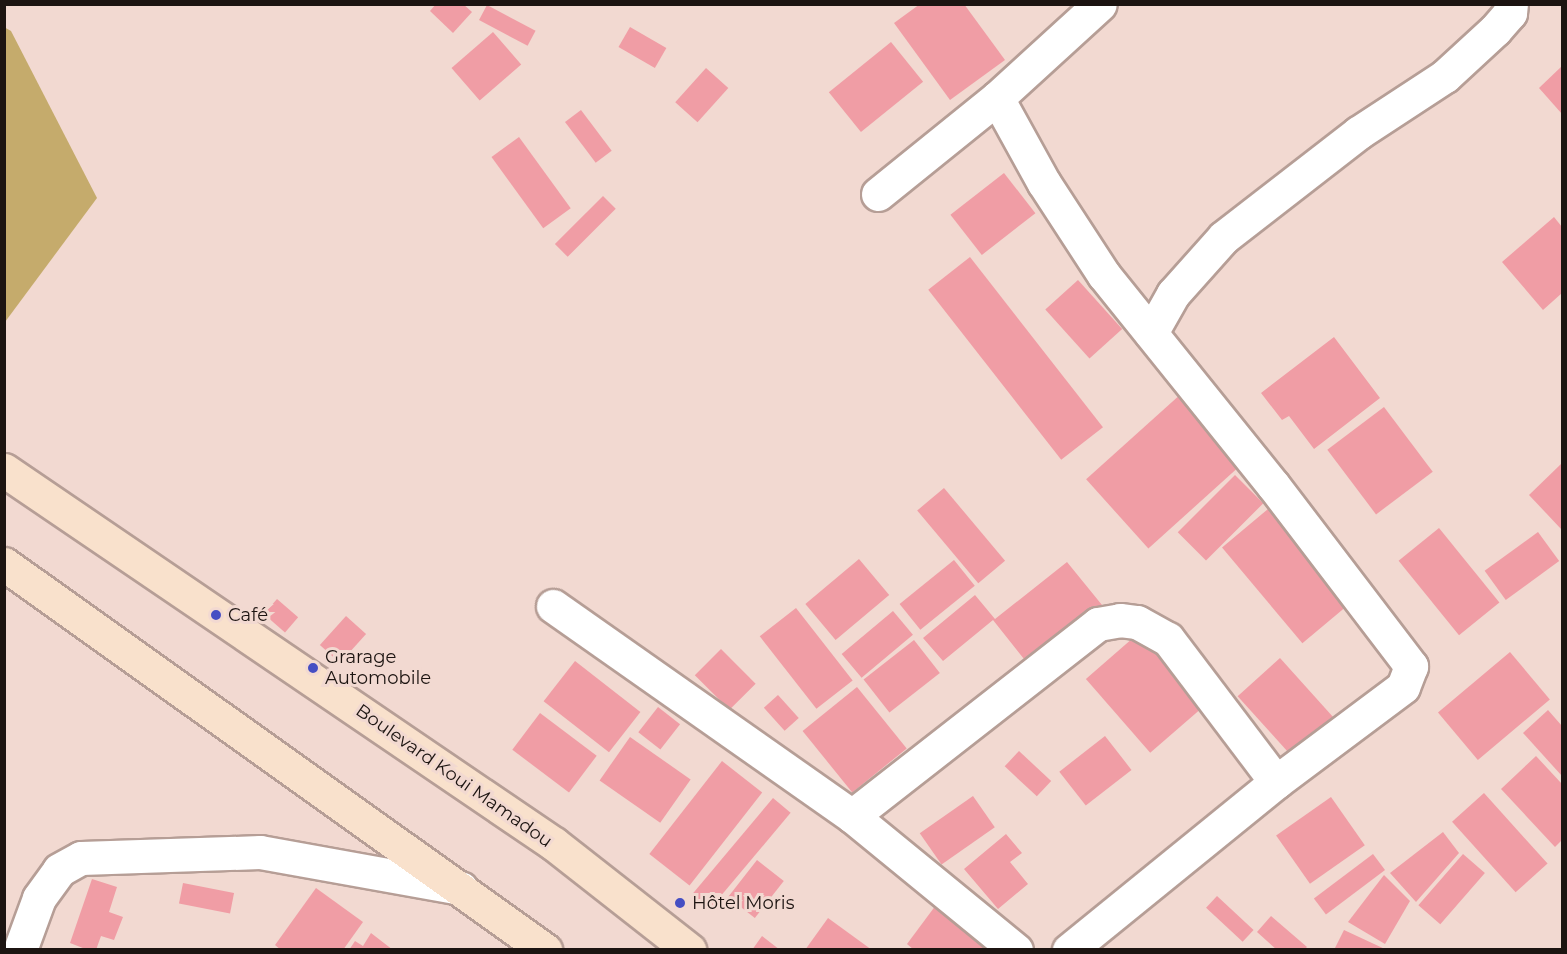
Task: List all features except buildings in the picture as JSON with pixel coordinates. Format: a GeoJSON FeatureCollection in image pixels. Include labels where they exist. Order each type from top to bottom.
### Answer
{"type":"FeatureCollection","features":[{"type":"Feature","properties":{"kind":"main road","name":"Boulevard Koui Mamadou"},"geometry":{"type":"LineString","coordinates":[[4,470],[554,844],[689,950]]}},
{"type":"Feature","properties":{"kind":"main road"},"geometry":{"type":"LineString","coordinates":[[4,564],[545,950]]}},
{"type":"Feature","properties":{"kind":"street"},"geometry":{"type":"LineString","coordinates":[[878,194],[997,98],[1100,4]]}},
{"type":"Feature","properties":{"kind":"street"},"geometry":{"type":"LineString","coordinates":[[1151,333],[1173,294],[1224,237],[1358,133],[1445,76],[1495,30],[1510,13],[1511,4]]}},
{"type":"Feature","properties":{"kind":"street"},"geometry":{"type":"LineString","coordinates":[[997,98],[1050,193],[1104,276],[1327,554],[1411,666],[1403,687],[1276,782],[1069,950]]}},
{"type":"Feature","properties":{"kind":"street"},"geometry":{"type":"LineString","coordinates":[[553,606],[852,816],[1016,950]]}},
{"type":"Feature","properties":{"kind":"street"},"geometry":{"type":"LineString","coordinates":[[852,816],[1098,624],[1120,620],[1137,622],[1168,639],[1276,782]]}},
{"type":"Feature","properties":{"kind":"street"},"geometry":{"type":"LineString","coordinates":[[20,950],[39,898],[59,870],[81,858],[260,852],[461,888]]}},
{"type":"Feature","properties":{"kind":"shaded area"},"geometry":{"type":"Polygon","coordinates":[[[4,27],[11,31],[97,198],[5,322],[4,27]]]}},
{"type":"Feature","properties":{"kind":"place","name":"Café"},"geometry":{"type":"Point","coordinates":[216,615]}},
{"type":"Feature","properties":{"kind":"place","name":"Grarage Automobile"},"geometry":{"type":"Point","coordinates":[313,668]}},
{"type":"Feature","properties":{"kind":"place","name":"Hôtel Moris"},"geometry":{"type":"Point","coordinates":[680,903]}}]}
